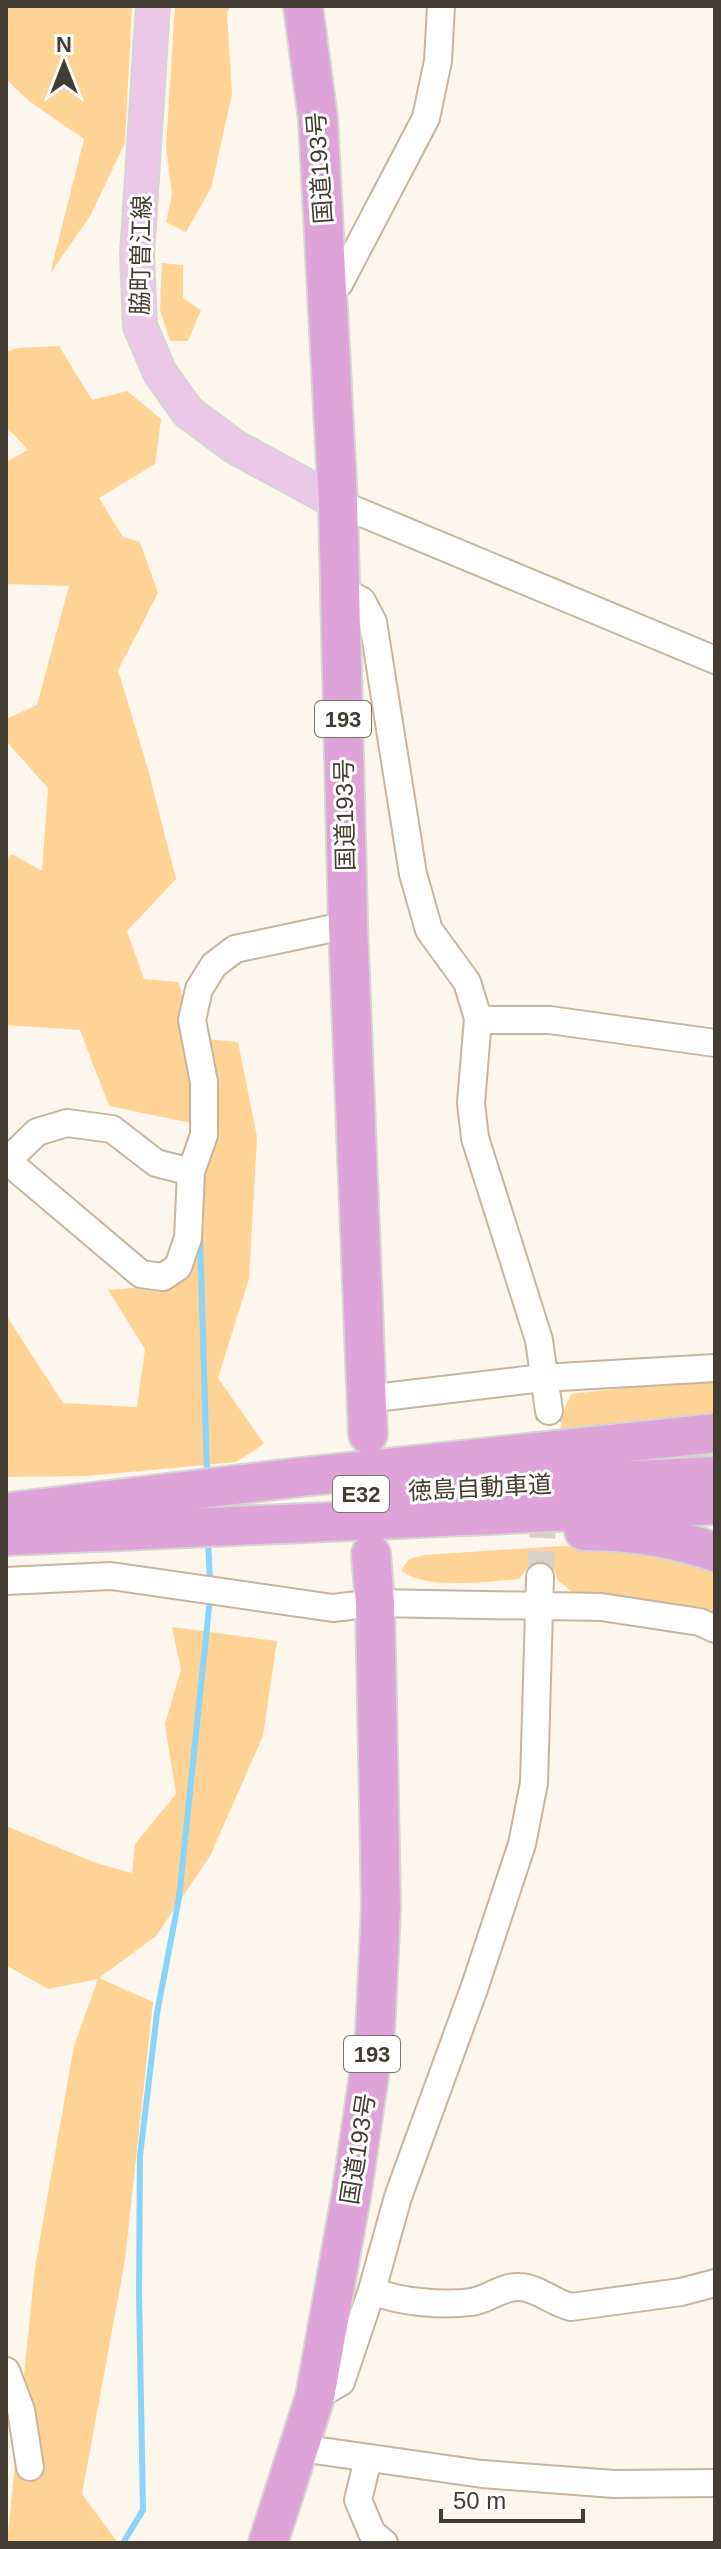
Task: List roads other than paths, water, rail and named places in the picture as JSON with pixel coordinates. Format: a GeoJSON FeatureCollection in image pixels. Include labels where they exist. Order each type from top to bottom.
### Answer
{"type":"FeatureCollection","features":[{"type":"Feature","properties":{"kind":"highway","name":"国道193号"},"geometry":{"type":"LineString","coordinates":[[303,6],[318,119],[338,503],[348,925],[367,1416]]}},
{"type":"Feature","properties":{"kind":"highway"},"geometry":{"type":"LineString","coordinates":[[7,1520],[316,1475],[715,1433]]}},
{"type":"Feature","properties":{"kind":"highway","name":"徳島自動車道"},"geometry":{"type":"LineString","coordinates":[[7,1520],[715,1476]]}},
{"type":"Feature","properties":{"kind":"highway","name":"徳島自動車道"},"geometry":{"type":"LineString","coordinates":[[7,1520],[230,1527],[715,1505]]}},
{"type":"Feature","properties":{"kind":"highway"},"geometry":{"type":"LineString","coordinates":[[230,1527],[604,1531],[687,1543],[715,1552]]}},
{"type":"Feature","properties":{"kind":"highway","name":"国道193号"},"geometry":{"type":"LineString","coordinates":[[268,2543],[315,2397],[352,2191],[375,2034],[381,1907],[375,1603],[371,1554]]}},
{"type":"Feature","properties":{"kind":"main road","name":"脇町曽江線"},"geometry":{"type":"LineString","coordinates":[[153,6],[137,255],[140,326],[160,373],[188,412],[235,447],[338,503]]}},
{"type":"Feature","properties":{"kind":"street"},"geometry":{"type":"LineString","coordinates":[[327,289],[339,284],[426,118],[438,61],[441,6]]}},
{"type":"Feature","properties":{"kind":"street"},"geometry":{"type":"LineString","coordinates":[[338,503],[715,660]]}},
{"type":"Feature","properties":{"kind":"street"},"geometry":{"type":"LineString","coordinates":[[340,589],[362,601],[373,622],[413,874],[429,930],[467,982],[478,1018],[471,1103],[475,1138],[533,1317],[549,1411]]}},
{"type":"Feature","properties":{"kind":"street"},"geometry":{"type":"LineString","coordinates":[[191,1172],[156,1163],[112,1129],[67,1123],[37,1132],[6,1161],[141,1274],[163,1277],[178,1267],[188,1238],[191,1172],[204,1135],[204,1082],[192,1020],[199,989],[214,965],[235,949],[348,925]]}},
{"type":"Feature","properties":{"kind":"street"},"geometry":{"type":"LineString","coordinates":[[478,1018],[550,1020],[715,1043]]}},
{"type":"Feature","properties":{"kind":"street"},"geometry":{"type":"LineString","coordinates":[[367,1416],[542,1378],[715,1368]]}},
{"type":"Feature","properties":{"kind":"street"},"geometry":{"type":"LineString","coordinates":[[6,1581],[111,1576],[333,1608],[375,1603],[601,1607],[700,1622],[715,1629]]}},
{"type":"Feature","properties":{"kind":"street"},"geometry":{"type":"LineString","coordinates":[[315,2397],[341,2382],[372,2290],[398,2197],[475,1986],[522,1844],[534,1783],[540,1577]]}},
{"type":"Feature","properties":{"kind":"street"},"geometry":{"type":"LineString","coordinates":[[372,2290],[386,2297],[472,2302],[516,2286],[530,2288],[558,2304],[571,2307],[681,2292],[715,2283]]}},
{"type":"Feature","properties":{"kind":"street"},"geometry":{"type":"LineString","coordinates":[[6,2371],[21,2410],[30,2467]]}},
{"type":"Feature","properties":{"kind":"street"},"geometry":{"type":"LineString","coordinates":[[300,2448],[482,2474],[558,2481],[715,2483]]}},
{"type":"Feature","properties":{"kind":"street"},"geometry":{"type":"LineString","coordinates":[[368,2459],[358,2500],[372,2533],[384,2543]]}},
{"type":"Feature","properties":{"kind":"waterway"},"geometry":{"type":"LineString","coordinates":[[200,1234],[207,1475]]}},
{"type":"Feature","properties":{"kind":"waterway"},"geometry":{"type":"LineString","coordinates":[[208,1538],[210,1583]]}},
{"type":"Feature","properties":{"kind":"waterway"},"geometry":{"type":"LineString","coordinates":[[123,2543],[143,2510],[140,2156],[157,2013],[179,1898],[210,1598]]}},
{"type":"Feature","properties":{"kind":"tunnel"},"geometry":{"type":"LineString","coordinates":[[540,1577],[549,1411]]}}]}
